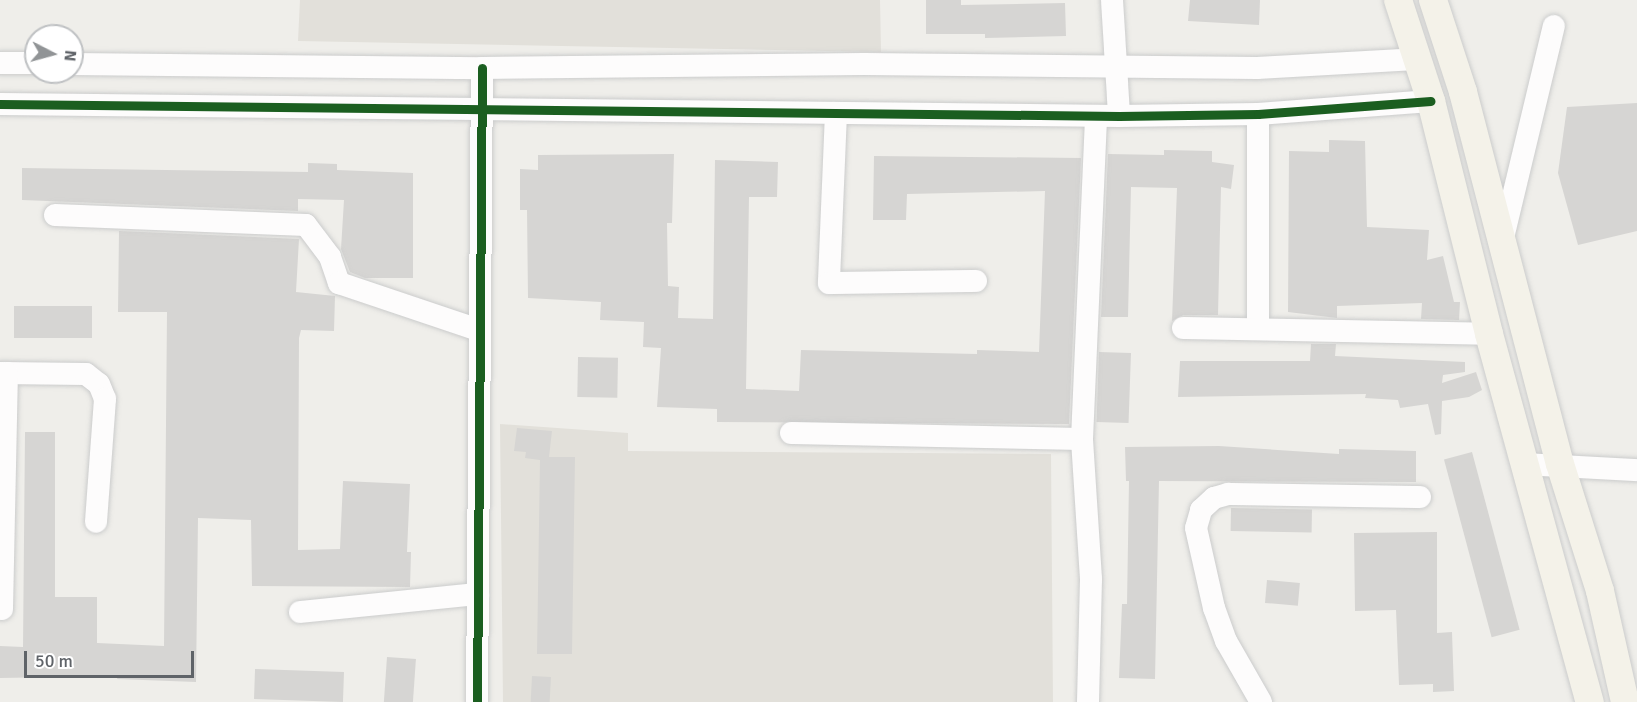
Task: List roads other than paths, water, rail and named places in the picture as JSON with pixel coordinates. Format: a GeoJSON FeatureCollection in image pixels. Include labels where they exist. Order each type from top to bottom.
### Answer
{"type":"FeatureCollection","features":[{"type":"Feature","properties":{"kind":"main road"},"geometry":{"type":"LineString","coordinates":[[1398,0],[1431,101],[1489,334],[1590,702]]}},
{"type":"Feature","properties":{"kind":"main road"},"geometry":{"type":"LineString","coordinates":[[1433,0],[1463,92],[1560,464],[1600,591],[1625,702]]}},
{"type":"Feature","properties":{"kind":"street"},"geometry":{"type":"LineString","coordinates":[[1112,0],[1119,116]]}},
{"type":"Feature","properties":{"kind":"street"},"geometry":{"type":"LineString","coordinates":[[1502,242],[1554,26]]}},
{"type":"Feature","properties":{"kind":"street"},"geometry":{"type":"LineString","coordinates":[[84,64],[482,68],[864,64],[1116,68],[1316,67],[1416,58]]}},
{"type":"Feature","properties":{"kind":"street"},"geometry":{"type":"LineString","coordinates":[[0,63],[24,63]]}},
{"type":"Feature","properties":{"kind":"street"},"geometry":{"type":"LineString","coordinates":[[477,702],[479,108],[482,68]]}},
{"type":"Feature","properties":{"kind":"street"},"geometry":{"type":"LineString","coordinates":[[0,104],[1119,116],[1258,114],[1431,101]]}},
{"type":"Feature","properties":{"kind":"street"},"geometry":{"type":"LineString","coordinates":[[836,113],[829,283],[976,281]]}},
{"type":"Feature","properties":{"kind":"street"},"geometry":{"type":"LineString","coordinates":[[1258,114],[1258,329]]}},
{"type":"Feature","properties":{"kind":"street"},"geometry":{"type":"LineString","coordinates":[[1088,702],[1090,579],[1082,439],[1096,116]]}},
{"type":"Feature","properties":{"kind":"street"},"geometry":{"type":"LineString","coordinates":[[55,215],[306,225],[330,257],[339,283],[479,330]]}},
{"type":"Feature","properties":{"kind":"street"},"geometry":{"type":"LineString","coordinates":[[1183,328],[1489,334]]}},
{"type":"Feature","properties":{"kind":"street"},"geometry":{"type":"LineString","coordinates":[[2,609],[3,373],[86,374],[99,384],[105,399],[96,522]]}},
{"type":"Feature","properties":{"kind":"street"},"geometry":{"type":"LineString","coordinates":[[791,433],[1082,439]]}},
{"type":"Feature","properties":{"kind":"street"},"geometry":{"type":"LineString","coordinates":[[1525,465],[1560,464],[1637,470]]}},
{"type":"Feature","properties":{"kind":"street"},"geometry":{"type":"LineString","coordinates":[[1261,702],[1226,641],[1214,608],[1196,528],[1201,510],[1214,498],[1228,494],[1420,497]]}},
{"type":"Feature","properties":{"kind":"street"},"geometry":{"type":"LineString","coordinates":[[300,612],[478,594]]}}]}
